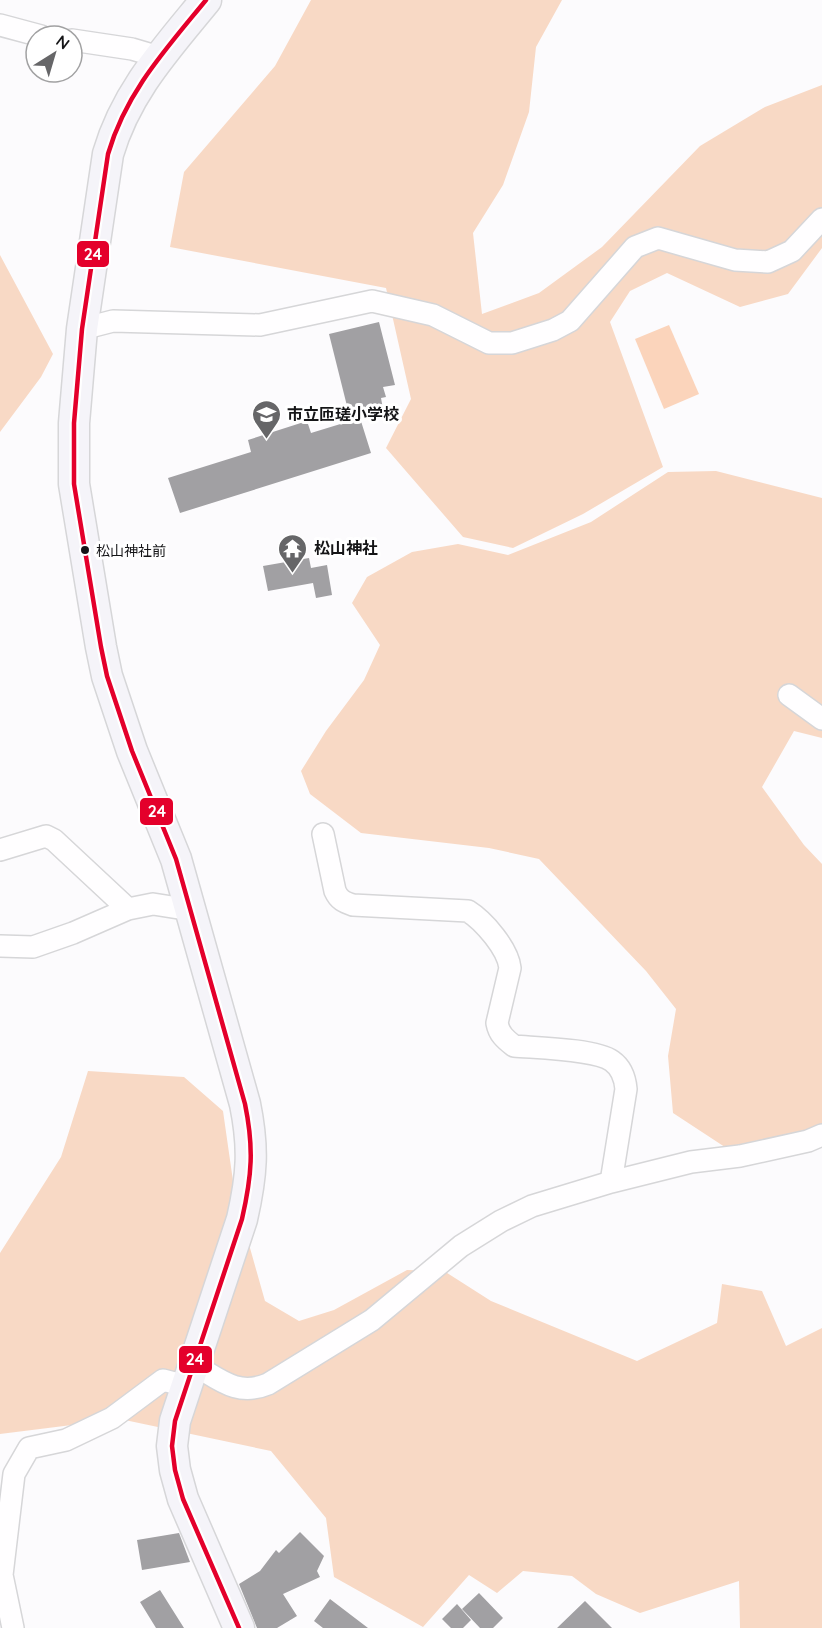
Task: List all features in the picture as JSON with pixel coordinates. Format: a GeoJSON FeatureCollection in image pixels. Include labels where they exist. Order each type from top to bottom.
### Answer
{"type":"FeatureCollection","features":[{"type":"Feature","properties":{"kind":"main road"},"geometry":{"type":"LineString","coordinates":[[206,0],[159,57],[129,100],[114,131],[108,154],[82,329],[74,423],[74,484],[101,647],[108,676],[132,751],[176,859],[245,1104],[252,1145],[252,1166],[242,1219],[175,1421],[172,1446],[175,1470],[183,1499],[238,1628]]}},
{"type":"Feature","properties":{"kind":"street"},"geometry":{"type":"LineString","coordinates":[[0,25],[24,31]]}},
{"type":"Feature","properties":{"kind":"street"},"geometry":{"type":"LineString","coordinates":[[84,42],[132,49],[159,57]]}},
{"type":"Feature","properties":{"kind":"street"},"geometry":{"type":"LineString","coordinates":[[82,329],[113,321],[260,326],[372,301],[433,315],[489,343],[512,343],[553,330],[570,321],[635,247],[658,238],[735,260],[768,262],[792,251],[822,219]]}},
{"type":"Feature","properties":{"kind":"street"},"geometry":{"type":"LineString","coordinates":[[789,695],[822,719]]}},
{"type":"Feature","properties":{"kind":"street"},"geometry":{"type":"LineString","coordinates":[[323,834],[334,891],[344,902],[353,905],[468,911],[477,916],[504,949],[509,959],[510,968],[497,1023],[499,1032],[505,1040],[514,1046],[599,1055],[618,1066],[625,1077],[626,1089],[611,1182]]}},
{"type":"Feature","properties":{"kind":"street"},"geometry":{"type":"LineString","coordinates":[[0,850],[46,836],[54,840],[128,909]]}},
{"type":"Feature","properties":{"kind":"street"},"geometry":{"type":"LineString","coordinates":[[0,946],[33,947],[73,933],[128,909],[153,904],[191,910]]}},
{"type":"Feature","properties":{"kind":"street"},"geometry":{"type":"LineString","coordinates":[[14,1628],[2,1575],[14,1474],[29,1448],[66,1440],[112,1418],[163,1380],[190,1375],[241,1389],[255,1389],[268,1384],[372,1320],[461,1246],[501,1221],[532,1206],[611,1182],[691,1162],[740,1156],[808,1141],[822,1135]]}},
{"type":"Feature","properties":{"kind":"shaded area"},"geometry":{"type":"Polygon","coordinates":[[[311,0],[562,0],[536,47],[529,112],[503,185],[473,233],[482,314],[539,293],[602,247],[700,146],[765,107],[822,85],[822,248],[788,294],[740,307],[667,273],[630,291],[610,322],[663,467],[583,514],[513,548],[463,537],[386,448],[411,399],[386,288],[170,247],[184,172],[275,66],[311,0]]]}},
{"type":"Feature","properties":{"kind":"shaded area"},"geometry":{"type":"Polygon","coordinates":[[[0,255],[53,354],[41,377],[0,432],[0,255]]]}},
{"type":"Feature","properties":{"kind":"shaded area"},"geometry":{"type":"Polygon","coordinates":[[[669,325],[699,394],[664,409],[635,339],[669,325]]]}},
{"type":"Feature","properties":{"kind":"shaded area"},"geometry":{"type":"Polygon","coordinates":[[[716,471],[822,498],[822,738],[794,731],[762,787],[804,845],[822,864],[822,1129],[734,1153],[673,1113],[668,1056],[676,1009],[646,971],[539,859],[489,848],[361,833],[310,794],[301,771],[326,731],[364,680],[380,645],[352,603],[367,577],[412,552],[458,544],[508,555],[591,522],[668,472],[716,471]]]}},
{"type":"Feature","properties":{"kind":"shaded area"},"geometry":{"type":"Polygon","coordinates":[[[88,1071],[184,1077],[223,1111],[235,1195],[265,1301],[299,1321],[334,1310],[407,1270],[444,1271],[491,1301],[637,1361],[717,1323],[722,1284],[762,1291],[786,1346],[822,1328],[822,1628],[740,1628],[739,1581],[640,1613],[596,1594],[572,1576],[523,1571],[497,1593],[469,1575],[423,1627],[334,1577],[326,1518],[271,1451],[120,1419],[0,1434],[0,1253],[61,1157],[88,1071]]]}},
{"type":"Feature","properties":{"kind":"building"},"geometry":{"type":"Polygon","coordinates":[[[379,322],[395,385],[383,387],[386,397],[381,398],[383,409],[350,418],[329,334],[379,322]]]}},
{"type":"Feature","properties":{"kind":"building"},"geometry":{"type":"Polygon","coordinates":[[[360,418],[371,453],[180,513],[168,478],[251,452],[248,440],[307,421],[311,433],[360,418]]]}},
{"type":"Feature","properties":{"kind":"building"},"geometry":{"type":"Polygon","coordinates":[[[309,558],[311,568],[327,565],[332,595],[316,598],[313,583],[268,591],[263,566],[309,558]]]}},
{"type":"Feature","properties":{"kind":"building"},"geometry":{"type":"Polygon","coordinates":[[[300,1532],[324,1556],[317,1571],[320,1577],[283,1594],[297,1616],[277,1628],[257,1628],[239,1584],[260,1571],[276,1550],[279,1553],[300,1532]]]}},
{"type":"Feature","properties":{"kind":"building"},"geometry":{"type":"Polygon","coordinates":[[[179,1533],[190,1562],[142,1570],[137,1540],[179,1533]]]}},
{"type":"Feature","properties":{"kind":"building"},"geometry":{"type":"Polygon","coordinates":[[[160,1590],[184,1628],[156,1628],[140,1602],[160,1590]]]}},
{"type":"Feature","properties":{"kind":"building"},"geometry":{"type":"Polygon","coordinates":[[[479,1593],[503,1618],[493,1628],[480,1628],[462,1609],[479,1593]]]}},
{"type":"Feature","properties":{"kind":"building"},"geometry":{"type":"Polygon","coordinates":[[[330,1599],[368,1628],[323,1628],[314,1621],[330,1599]]]}},
{"type":"Feature","properties":{"kind":"building"},"geometry":{"type":"Polygon","coordinates":[[[585,1601],[612,1628],[557,1628],[585,1601]]]}},
{"type":"Feature","properties":{"kind":"building"},"geometry":{"type":"Polygon","coordinates":[[[457,1604],[471,1620],[463,1628],[451,1628],[442,1619],[457,1604]]]}},
{"type":"Feature","properties":{"kind":"transit line","name":"24"},"geometry":{"type":"LineString","coordinates":[[206,0],[162,54],[136,91],[125,111],[108,154],[82,329],[74,423],[74,484],[107,676],[132,751],[176,859],[248,1120],[251,1162],[242,1219],[175,1421],[172,1446],[175,1470],[183,1499],[239,1628]]}},
{"type":"Feature","properties":{"kind":"place","name":"市立匝瑳小学校"},"geometry":{"type":"Point","coordinates":[266,440]}},
{"type":"Feature","properties":{"kind":"place","name":"松山神社前"},"geometry":{"type":"Point","coordinates":[85,550]}},
{"type":"Feature","properties":{"kind":"place","name":"松山神社"},"geometry":{"type":"Point","coordinates":[293,574]}}]}
